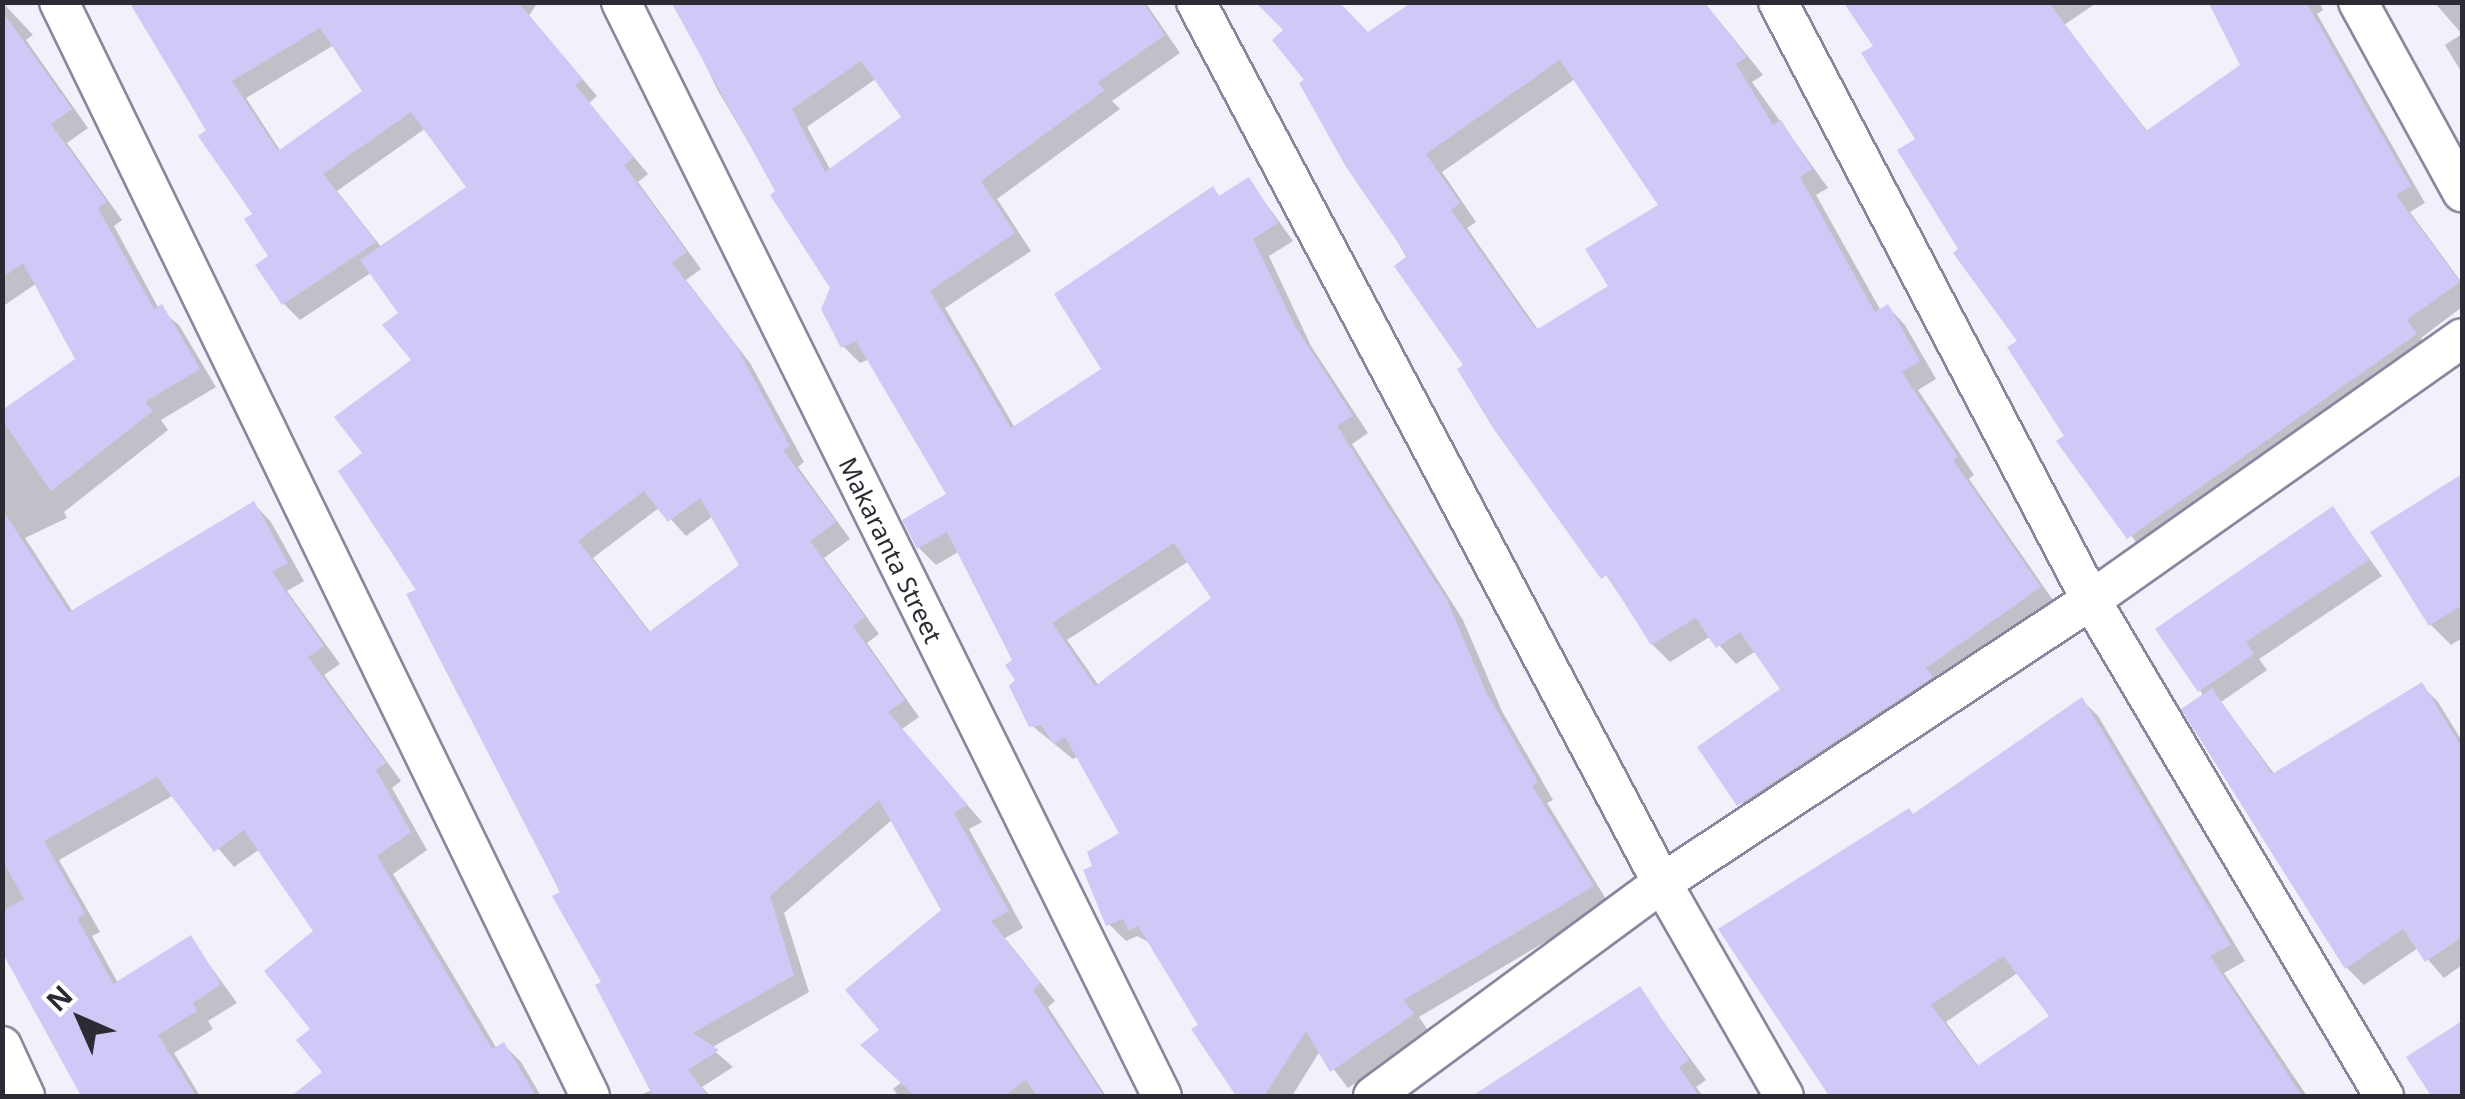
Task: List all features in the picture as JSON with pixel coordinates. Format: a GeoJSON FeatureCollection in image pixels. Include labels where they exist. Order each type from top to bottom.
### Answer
{"type":"FeatureCollection","features":[{"type":"Feature","properties":{"kind":"street"},"geometry":{"type":"LineString","coordinates":[[59,2],[590,1096]]}},
{"type":"Feature","properties":{"kind":"street","name":"Makaranta Street"},"geometry":{"type":"LineString","coordinates":[[621,2],[1162,1096]]}},
{"type":"Feature","properties":{"kind":"street"},"geometry":{"type":"LineString","coordinates":[[1196,2],[1662,883],[1784,1096]]}},
{"type":"Feature","properties":{"kind":"street"},"geometry":{"type":"LineString","coordinates":[[1778,2],[2091,600],[2384,1096]]}},
{"type":"Feature","properties":{"kind":"street"},"geometry":{"type":"LineString","coordinates":[[2358,2],[2462,192]]}},
{"type":"Feature","properties":{"kind":"street"},"geometry":{"type":"LineString","coordinates":[[1373,1096],[1662,883],[2091,600],[2462,338]]}},
{"type":"Feature","properties":{"kind":"street"},"geometry":{"type":"LineString","coordinates":[[2,1046],[26,1096]]}},
{"type":"Feature","properties":{"kind":"building"},"geometry":{"type":"Polygon","coordinates":[[[129,2],[518,2],[583,79],[575,85],[634,157],[624,165],[687,252],[672,263],[735,344],[790,446],[783,450],[836,522],[810,541],[865,617],[853,626],[905,700],[888,712],[968,805],[954,813],[1009,911],[991,921],[1040,983],[1033,990],[1104,1096],[1037,1096],[1026,1080],[1004,1096],[915,1096],[860,1045],[879,1030],[845,990],[941,910],[879,800],[770,896],[794,975],[693,1033],[719,1050],[688,1070],[708,1096],[653,1096],[595,985],[601,982],[552,896],[560,892],[406,594],[416,590],[338,471],[362,453],[334,417],[411,360],[382,325],[398,313],[360,260],[466,187],[411,112],[323,174],[376,242],[282,305],[255,265],[268,256],[244,219],[252,214],[198,136],[206,130],[129,2]],[[320,28],[232,81],[278,151],[362,91],[320,28]],[[644,491],[578,541],[649,632],[739,565],[700,498],[668,522],[644,491]]]}},
{"type":"Feature","properties":{"kind":"building"},"geometry":{"type":"Polygon","coordinates":[[[671,2],[1143,2],[1165,35],[1097,83],[1105,90],[981,181],[1015,233],[930,291],[1011,428],[1101,369],[1054,294],[1213,186],[1219,196],[1249,177],[1278,223],[1253,239],[1295,326],[1353,416],[1337,426],[1447,600],[1486,692],[1538,782],[1532,786],[1594,886],[1404,1000],[1414,1014],[1330,1072],[1306,1031],[1264,1096],[1236,1096],[1191,1029],[1198,1025],[1138,926],[1129,931],[1123,919],[1106,926],[1083,870],[1092,866],[1087,852],[1119,833],[1065,737],[1054,744],[1041,725],[1029,727],[1009,686],[1015,680],[1005,665],[1012,660],[947,532],[917,549],[902,520],[946,494],[856,341],[841,348],[821,309],[830,288],[770,195],[775,191],[671,2]],[[861,61],[792,109],[825,172],[901,117],[861,61]],[[1174,543],[1052,623],[1095,686],[1211,598],[1174,543]]]}},
{"type":"Feature","properties":{"kind":"building"},"geometry":{"type":"Polygon","coordinates":[[[1255,2],[1339,2],[1368,32],[1412,2],[1704,2],[1747,57],[1736,64],[1773,125],[1781,120],[1812,169],[1800,177],[1875,312],[1888,304],[1920,361],[1902,372],[1958,457],[1953,460],[2041,587],[1926,668],[1933,677],[1737,806],[1697,747],[1780,689],[1740,632],[1716,648],[1696,618],[1651,645],[1607,575],[1601,579],[1493,428],[1457,369],[1463,365],[1394,266],[1407,256],[1346,167],[1299,83],[1304,80],[1272,40],[1283,30],[1255,2]],[[1560,60],[1426,154],[1460,203],[1451,210],[1536,330],[1608,286],[1585,249],[1658,205],[1560,60]]]}},
{"type":"Feature","properties":{"kind":"building"},"geometry":{"type":"Polygon","coordinates":[[[1843,2],[2048,2],[2146,131],[2240,65],[2208,2],[2306,2],[2411,186],[2396,195],[2460,282],[2407,320],[2417,334],[2127,539],[2056,441],[2064,436],[2007,347],[2017,341],[1953,253],[1958,249],[1897,150],[1915,139],[1861,53],[1873,46],[1843,2]]]}},
{"type":"Feature","properties":{"kind":"building"},"geometry":{"type":"Polygon","coordinates":[[[2,11],[72,109],[51,124],[107,202],[98,208],[154,309],[162,304],[200,369],[145,402],[153,411],[51,491],[2,420],[2,410],[75,359],[23,263],[2,278],[2,11]]]}},
{"type":"Feature","properties":{"kind":"building"},"geometry":{"type":"Polygon","coordinates":[[[2462,474],[2462,605],[2429,626],[2370,532],[2462,474]]]}},
{"type":"Feature","properties":{"kind":"building"},"geometry":{"type":"Polygon","coordinates":[[[254,501],[288,563],[272,572],[324,646],[308,657],[386,763],[376,770],[411,832],[377,856],[492,1049],[504,1042],[536,1096],[291,1096],[322,1072],[296,1040],[310,1029],[264,971],[313,931],[244,830],[214,852],[157,777],[44,841],[85,914],[77,918],[113,984],[191,935],[221,984],[193,1003],[197,1011],[158,1035],[196,1096],[81,1096],[2,952],[2,911],[24,899],[2,860],[2,509],[69,612],[254,501]]]}},
{"type":"Feature","properties":{"kind":"building"},"geometry":{"type":"Polygon","coordinates":[[[2333,506],[2369,560],[2246,642],[2254,654],[2198,692],[2155,629],[2333,506]]]}},
{"type":"Feature","properties":{"kind":"building"},"geometry":{"type":"Polygon","coordinates":[[[2422,682],[2462,748],[2462,937],[2425,962],[2403,929],[2345,969],[2181,709],[2212,688],[2272,774],[2422,682]]]}},
{"type":"Feature","properties":{"kind":"building"},"geometry":{"type":"Polygon","coordinates":[[[2082,697],[2231,945],[2210,956],[2302,1096],[1829,1096],[1718,929],[1909,808],[1913,814],[2082,697]],[[2003,956],[1931,1005],[1977,1066],[2049,1016],[2003,956]]]}},
{"type":"Feature","properties":{"kind":"building"},"geometry":{"type":"Polygon","coordinates":[[[1640,986],[1689,1060],[1679,1067],[1699,1096],[1472,1096],[1640,986]]]}},
{"type":"Feature","properties":{"kind":"building"},"geometry":{"type":"Polygon","coordinates":[[[2462,1021],[2462,1096],[2431,1096],[2406,1057],[2462,1021]]]}}]}
